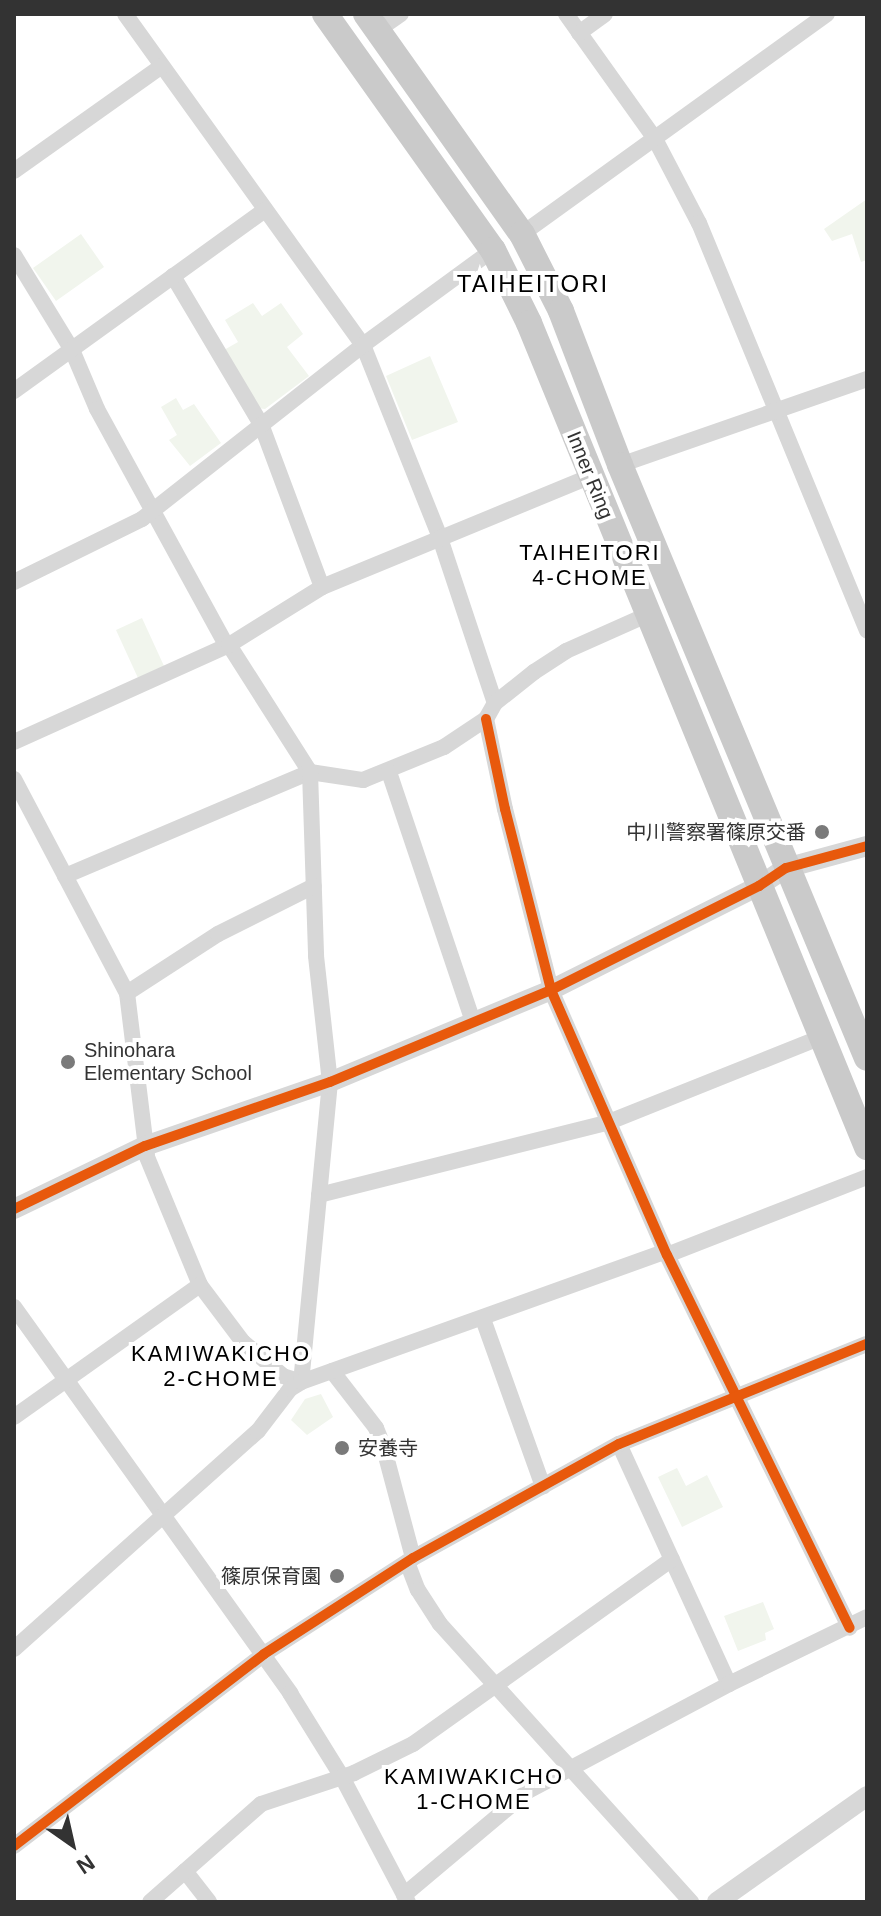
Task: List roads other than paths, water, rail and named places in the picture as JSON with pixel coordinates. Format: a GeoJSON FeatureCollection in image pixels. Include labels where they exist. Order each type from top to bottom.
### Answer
{"type":"FeatureCollection","features":[{"type":"Feature","properties":{"kind":"main road","name":"Inner Ring"},"geometry":{"type":"LineString","coordinates":[[325,14],[493,250],[529,323],[867,1147]]}},
{"type":"Feature","properties":{"kind":"main road","name":"Inner Ring"},"geometry":{"type":"LineString","coordinates":[[372,22],[522,234],[561,311],[620,465],[867,1058]]}},
{"type":"Feature","properties":{"kind":"street"},"geometry":{"type":"LineString","coordinates":[[125,14],[363,345],[440,538],[495,703]]}},
{"type":"Feature","properties":{"kind":"street"},"geometry":{"type":"LineString","coordinates":[[372,22],[401,14]]}},
{"type":"Feature","properties":{"kind":"street"},"geometry":{"type":"LineString","coordinates":[[566,14],[655,139],[699,223],[867,631]]}},
{"type":"Feature","properties":{"kind":"street"},"geometry":{"type":"LineString","coordinates":[[579,33],[605,14]]}},
{"type":"Feature","properties":{"kind":"street"},"geometry":{"type":"LineString","coordinates":[[522,234],[827,14]]}},
{"type":"Feature","properties":{"kind":"street"},"geometry":{"type":"LineString","coordinates":[[14,171],[162,66]]}},
{"type":"Feature","properties":{"kind":"street"},"geometry":{"type":"LineString","coordinates":[[14,391],[265,210]]}},
{"type":"Feature","properties":{"kind":"street"},"geometry":{"type":"LineString","coordinates":[[14,582],[142,519],[363,345],[493,250]]}},
{"type":"Feature","properties":{"kind":"street"},"geometry":{"type":"LineString","coordinates":[[14,255],[72,350],[97,409],[228,646],[310,772],[316,956],[330,1082],[301,1382]]}},
{"type":"Feature","properties":{"kind":"street"},"geometry":{"type":"LineString","coordinates":[[173,276],[261,424],[322,587]]}},
{"type":"Feature","properties":{"kind":"street"},"geometry":{"type":"LineString","coordinates":[[620,465],[867,379]]}},
{"type":"Feature","properties":{"kind":"street"},"geometry":{"type":"LineString","coordinates":[[14,742],[228,646],[322,587],[591,476]]}},
{"type":"Feature","properties":{"kind":"street"},"geometry":{"type":"LineString","coordinates":[[65,876],[310,772],[363,780],[389,772],[444,747],[486,719],[495,703],[566,651],[647,615]]}},
{"type":"Feature","properties":{"kind":"street"},"geometry":{"type":"LineString","coordinates":[[486,719],[505,809],[551,990],[666,1253],[850,1628]]}},
{"type":"Feature","properties":{"kind":"street"},"geometry":{"type":"LineString","coordinates":[[389,772],[473,1022]]}},
{"type":"Feature","properties":{"kind":"street"},"geometry":{"type":"LineString","coordinates":[[14,779],[127,993],[145,1146],[200,1285],[243,1342],[283,1376],[301,1382]]}},
{"type":"Feature","properties":{"kind":"street"},"geometry":{"type":"LineString","coordinates":[[14,1209],[145,1146],[330,1082],[551,990],[759,886],[786,868],[867,846]]}},
{"type":"Feature","properties":{"kind":"street"},"geometry":{"type":"LineString","coordinates":[[127,993],[218,934],[314,886]]}},
{"type":"Feature","properties":{"kind":"street"},"geometry":{"type":"LineString","coordinates":[[319,1195],[609,1122],[821,1037]]}},
{"type":"Feature","properties":{"kind":"street"},"geometry":{"type":"LineString","coordinates":[[16,1644],[165,1517],[258,1431],[290,1389],[301,1382],[666,1253],[867,1177]]}},
{"type":"Feature","properties":{"kind":"street"},"geometry":{"type":"LineString","coordinates":[[14,1417],[200,1285]]}},
{"type":"Feature","properties":{"kind":"street"},"geometry":{"type":"LineString","coordinates":[[14,1307],[264,1654],[342,1777],[406,1900],[528,1791],[729,1684],[850,1628],[867,1617]]}},
{"type":"Feature","properties":{"kind":"street"},"geometry":{"type":"LineString","coordinates":[[483,1319],[543,1487]]}},
{"type":"Feature","properties":{"kind":"street"},"geometry":{"type":"LineString","coordinates":[[14,1846],[264,1654],[410,1560],[619,1444],[867,1344]]}},
{"type":"Feature","properties":{"kind":"street"},"geometry":{"type":"LineString","coordinates":[[332,1371],[380,1437],[418,1590],[440,1624],[497,1683],[691,1902]]}},
{"type":"Feature","properties":{"kind":"street"},"geometry":{"type":"LineString","coordinates":[[619,1444],[729,1684]]}},
{"type":"Feature","properties":{"kind":"street"},"geometry":{"type":"LineString","coordinates":[[150,1902],[261,1804],[342,1777],[413,1744],[672,1559]]}},
{"type":"Feature","properties":{"kind":"street"},"geometry":{"type":"LineString","coordinates":[[717,1902],[867,1796]]}},
{"type":"Feature","properties":{"kind":"street"},"geometry":{"type":"LineString","coordinates":[[185,1871],[209,1902]]}},
{"type":"Feature","properties":{"kind":"place","name":"中川警察署篠原交番"},"geometry":{"type":"Point","coordinates":[822,832]}},
{"type":"Feature","properties":{"kind":"place","name":"Shinohara Elementary School"},"geometry":{"type":"Point","coordinates":[68,1062]}},
{"type":"Feature","properties":{"kind":"place","name":"安養寺"},"geometry":{"type":"Point","coordinates":[342,1448]}},
{"type":"Feature","properties":{"kind":"place","name":"篠原保育園"},"geometry":{"type":"Point","coordinates":[337,1576]}},
{"type":"Feature","properties":{"kind":"district","name":"TAIHEITORI"},"geometry":{"type":"Point","coordinates":[533,284]}},
{"type":"Feature","properties":{"kind":"district","name":"TAIHEITORI 4-CHOME"},"geometry":{"type":"Point","coordinates":[590,564]}},
{"type":"Feature","properties":{"kind":"district","name":"KAMIWAKICHO 2-CHOME"},"geometry":{"type":"Point","coordinates":[221,1366]}},
{"type":"Feature","properties":{"kind":"district","name":"KAMIWAKICHO 1-CHOME"},"geometry":{"type":"Point","coordinates":[474,1788]}}]}
